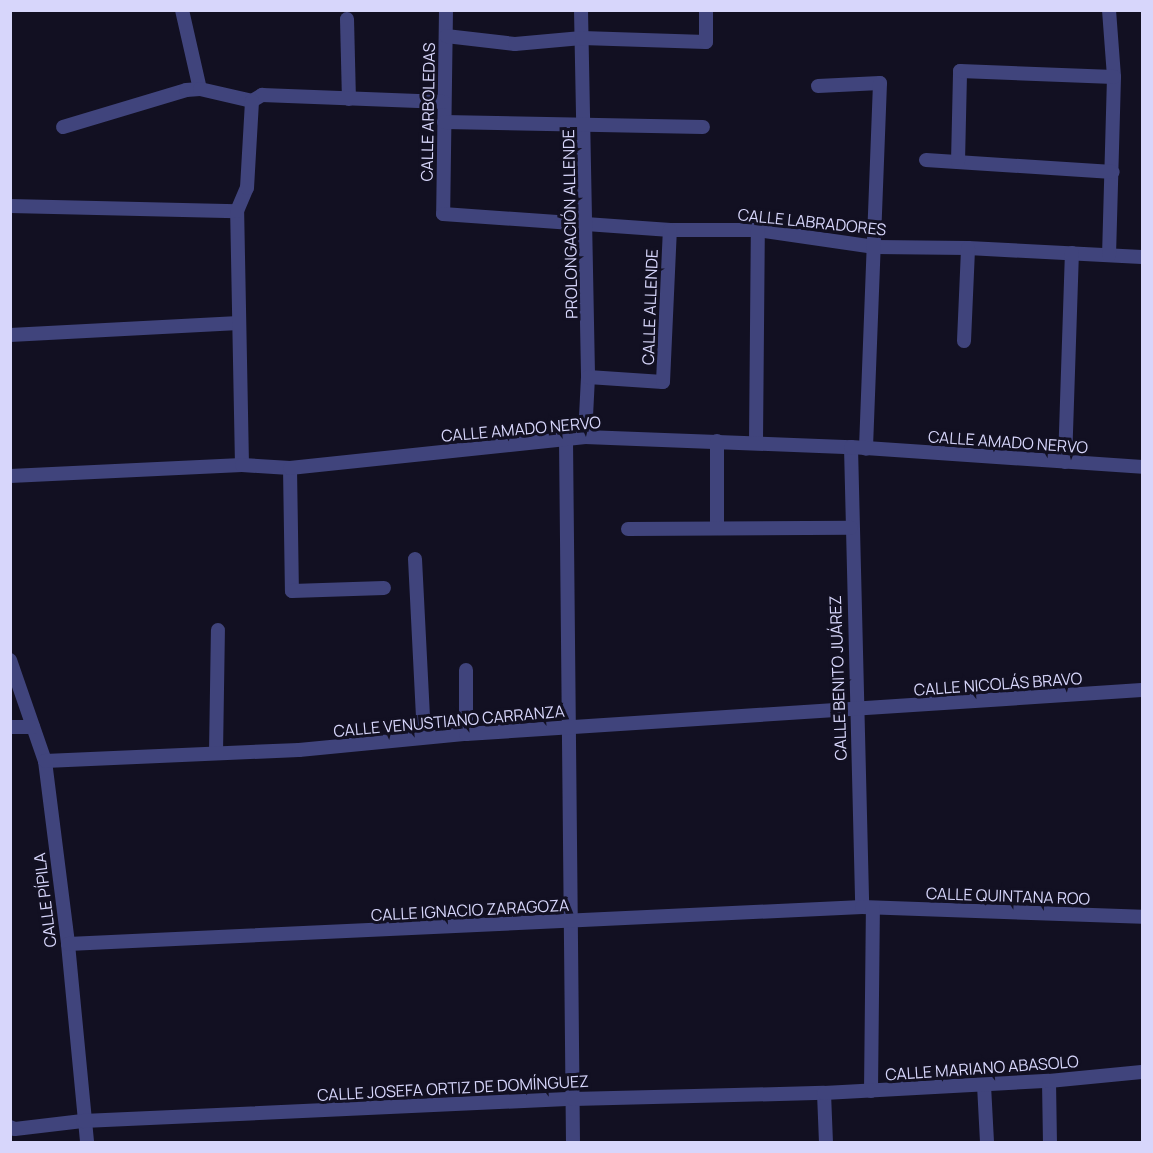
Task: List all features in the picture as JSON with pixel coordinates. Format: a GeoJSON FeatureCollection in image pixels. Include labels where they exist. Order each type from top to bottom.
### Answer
{"type":"FeatureCollection","features":[{"type":"Feature","properties":{"kind":"street"},"geometry":{"type":"LineString","coordinates":[[182,10],[200,90]]}},
{"type":"Feature","properties":{"kind":"street","name":"CALLE ARBOLEDAS"},"geometry":{"type":"LineString","coordinates":[[443,214],[446,10]]}},
{"type":"Feature","properties":{"kind":"street","name":"PROLONGACIÓN ALLENDE"},"geometry":{"type":"LineString","coordinates":[[581,10],[585,124],[588,377],[585,437]]}},
{"type":"Feature","properties":{"kind":"street"},"geometry":{"type":"LineString","coordinates":[[446,36],[515,44],[582,38],[706,42],[706,10]]}},
{"type":"Feature","properties":{"kind":"street"},"geometry":{"type":"LineString","coordinates":[[1109,10],[1114,77],[1109,255]]}},
{"type":"Feature","properties":{"kind":"street"},"geometry":{"type":"LineString","coordinates":[[346,18],[349,99]]}},
{"type":"Feature","properties":{"kind":"street"},"geometry":{"type":"LineString","coordinates":[[958,162],[960,71],[1114,77]]}},
{"type":"Feature","properties":{"kind":"street"},"geometry":{"type":"LineString","coordinates":[[818,86],[880,83],[866,449]]}},
{"type":"Feature","properties":{"kind":"street"},"geometry":{"type":"LineString","coordinates":[[63,127],[186,90],[200,90],[252,101],[262,95],[444,102]]}},
{"type":"Feature","properties":{"kind":"street"},"geometry":{"type":"LineString","coordinates":[[242,465],[237,211],[247,188],[252,101]]}},
{"type":"Feature","properties":{"kind":"street"},"geometry":{"type":"LineString","coordinates":[[444,122],[703,127]]}},
{"type":"Feature","properties":{"kind":"street"},"geometry":{"type":"LineString","coordinates":[[926,160],[1113,172]]}},
{"type":"Feature","properties":{"kind":"street"},"geometry":{"type":"LineString","coordinates":[[10,206],[237,211]]}},
{"type":"Feature","properties":{"kind":"street","name":"CALLE LABRADORES"},"geometry":{"type":"LineString","coordinates":[[443,214],[670,230],[758,230],[875,248],[968,248],[1143,257]]}},
{"type":"Feature","properties":{"kind":"street","name":"CALLE ALLENDE"},"geometry":{"type":"LineString","coordinates":[[588,377],[663,382],[670,230]]}},
{"type":"Feature","properties":{"kind":"street"},"geometry":{"type":"LineString","coordinates":[[756,442],[758,230]]}},
{"type":"Feature","properties":{"kind":"street"},"geometry":{"type":"LineString","coordinates":[[964,341],[968,248]]}},
{"type":"Feature","properties":{"kind":"street"},"geometry":{"type":"LineString","coordinates":[[1065,462],[1072,253]]}},
{"type":"Feature","properties":{"kind":"street"},"geometry":{"type":"LineString","coordinates":[[10,335],[239,322]]}},
{"type":"Feature","properties":{"kind":"street","name":"CALLE AMADO NERVO"},"geometry":{"type":"LineString","coordinates":[[10,476],[242,465],[290,468],[585,437],[851,447],[1143,467]]}},
{"type":"Feature","properties":{"kind":"street"},"geometry":{"type":"LineString","coordinates":[[566,440],[573,1143]]}},
{"type":"Feature","properties":{"kind":"street"},"geometry":{"type":"LineString","coordinates":[[717,441],[717,527]]}},
{"type":"Feature","properties":{"kind":"street","name":"CALLE BENITO JUÁREZ"},"geometry":{"type":"LineString","coordinates":[[851,447],[856,711],[867,908],[871,1091]]}},
{"type":"Feature","properties":{"kind":"street"},"geometry":{"type":"LineString","coordinates":[[290,468],[292,591],[384,588]]}},
{"type":"Feature","properties":{"kind":"street"},"geometry":{"type":"LineString","coordinates":[[628,529],[851,528]]}},
{"type":"Feature","properties":{"kind":"street"},"geometry":{"type":"LineString","coordinates":[[415,559],[424,737]]}},
{"type":"Feature","properties":{"kind":"street"},"geometry":{"type":"LineString","coordinates":[[216,753],[218,630]]}},
{"type":"Feature","properties":{"kind":"street","name":"CALLE PÍPILA"},"geometry":{"type":"LineString","coordinates":[[10,660],[45,761],[68,944],[83,1121],[87,1143]]}},
{"type":"Feature","properties":{"kind":"street"},"geometry":{"type":"LineString","coordinates":[[466,670],[466,734]]}},
{"type":"Feature","properties":{"kind":"street","name":"CALLE NICOLÁS BRAVO"},"geometry":{"type":"LineString","coordinates":[[856,711],[1143,690]]}},
{"type":"Feature","properties":{"kind":"street","name":"CALLE VENUSTIANO CARRANZA"},"geometry":{"type":"LineString","coordinates":[[45,761],[299,750],[466,734],[856,711]]}},
{"type":"Feature","properties":{"kind":"street"},"geometry":{"type":"LineString","coordinates":[[10,727],[33,727]]}},
{"type":"Feature","properties":{"kind":"street","name":"CALLE QUINTANA ROO"},"geometry":{"type":"LineString","coordinates":[[867,908],[1143,917]]}},
{"type":"Feature","properties":{"kind":"street","name":"CALLE IGNACIO ZARAGOZA"},"geometry":{"type":"LineString","coordinates":[[68,944],[867,908]]}},
{"type":"Feature","properties":{"kind":"street","name":"CALLE MARIANO ABASOLO"},"geometry":{"type":"LineString","coordinates":[[824,1094],[1049,1081],[1143,1072]]}},
{"type":"Feature","properties":{"kind":"street"},"geometry":{"type":"LineString","coordinates":[[1049,1081],[1050,1143]]}},
{"type":"Feature","properties":{"kind":"street"},"geometry":{"type":"LineString","coordinates":[[984,1085],[987,1143]]}},
{"type":"Feature","properties":{"kind":"street"},"geometry":{"type":"LineString","coordinates":[[824,1094],[825,1143]]}},
{"type":"Feature","properties":{"kind":"street","name":"CALLE JOSEFA ORTIZ DE DOMÍNGUEZ"},"geometry":{"type":"LineString","coordinates":[[10,1127],[15,1129],[83,1121],[573,1099],[824,1094]]}}]}
